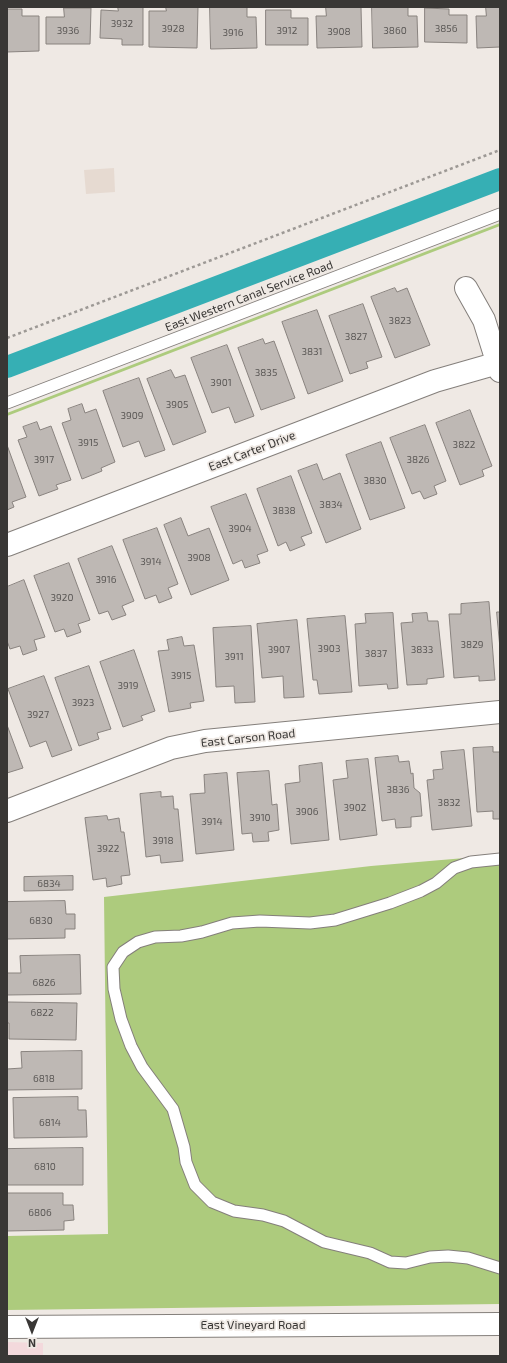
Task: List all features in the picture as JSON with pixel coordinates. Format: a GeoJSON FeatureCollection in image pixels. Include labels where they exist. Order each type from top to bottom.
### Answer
{"type":"FeatureCollection","features":[{"type":"Feature","properties":{"kind":"street"},"geometry":{"type":"LineString","coordinates":[[466,288],[484,320],[499,367]]}},
{"type":"Feature","properties":{"kind":"street","name":"East Carter Drive"},"geometry":{"type":"LineString","coordinates":[[7,545],[435,381],[499,367]]}},
{"type":"Feature","properties":{"kind":"street","name":"East Carson Road"},"geometry":{"type":"LineString","coordinates":[[7,811],[171,748],[205,741],[500,712]]}},
{"type":"Feature","properties":{"kind":"street","name":"East Vineyard Road"},"geometry":{"type":"LineString","coordinates":[[7,1327],[500,1324]]}},
{"type":"Feature","properties":{"kind":"lane","name":"East Western Canal Service Road"},"geometry":{"type":"LineString","coordinates":[[7,403],[500,214]]}},
{"type":"Feature","properties":{"kind":"lane"},"geometry":{"type":"LineString","coordinates":[[500,859],[471,862],[454,868],[436,883],[421,891],[390,903],[335,920],[310,923],[260,921],[232,923],[202,932],[181,936],[154,937],[138,942],[123,952],[113,967],[114,989],[121,1019],[132,1046],[142,1067],[174,1109],[184,1147],[186,1162],[195,1185],[212,1202],[234,1212],[263,1215],[284,1221],[324,1242],[370,1253],[390,1262],[406,1263],[430,1257],[448,1256],[468,1258],[500,1268]]}},
{"type":"Feature","properties":{"kind":"path"},"geometry":{"type":"LineString","coordinates":[[7,338],[500,150]]}},
{"type":"Feature","properties":{"kind":"shaded area"},"geometry":{"type":"Polygon","coordinates":[[[114,168],[115,192],[86,194],[84,170],[114,168]]]}},
{"type":"Feature","properties":{"kind":"shaded area"},"geometry":{"type":"Polygon","coordinates":[[[7,1342],[43,1343],[43,1356],[7,1356],[7,1342]]]}},
{"type":"Feature","properties":{"kind":"green space"},"geometry":{"type":"Polygon","coordinates":[[[500,223],[500,226],[7,416],[7,413],[500,223]]]}},
{"type":"Feature","properties":{"kind":"green space"},"geometry":{"type":"Polygon","coordinates":[[[500,855],[500,1304],[7,1310],[7,1236],[108,1234],[104,897],[371,866],[500,855]]]}},
{"type":"Feature","properties":{"kind":"building"},"geometry":{"type":"Polygon","coordinates":[[[118,7],[143,7],[143,45],[122,45],[122,39],[100,38],[101,10],[118,11],[118,7]]]}},
{"type":"Feature","properties":{"kind":"building"},"geometry":{"type":"Polygon","coordinates":[[[166,7],[198,7],[197,48],[149,47],[149,11],[166,11],[166,7]]]}},
{"type":"Feature","properties":{"kind":"building"},"geometry":{"type":"Polygon","coordinates":[[[210,7],[247,7],[247,17],[256,17],[257,48],[211,49],[210,7]]]}},
{"type":"Feature","properties":{"kind":"building"},"geometry":{"type":"Polygon","coordinates":[[[326,7],[361,7],[362,47],[317,48],[316,16],[326,16],[326,7]]]}},
{"type":"Feature","properties":{"kind":"building"},"geometry":{"type":"Polygon","coordinates":[[[372,7],[408,7],[408,16],[417,16],[418,47],[373,48],[372,7]]]}},
{"type":"Feature","properties":{"kind":"building"},"geometry":{"type":"Polygon","coordinates":[[[486,7],[500,7],[500,47],[477,48],[476,16],[486,16],[486,7]]]}},
{"type":"Feature","properties":{"kind":"building"},"geometry":{"type":"Polygon","coordinates":[[[64,8],[91,8],[90,44],[46,44],[46,17],[64,17],[64,8]]]}},
{"type":"Feature","properties":{"kind":"building"},"geometry":{"type":"Polygon","coordinates":[[[425,8],[449,9],[449,15],[467,15],[467,43],[425,42],[425,8]]]}},
{"type":"Feature","properties":{"kind":"building"},"geometry":{"type":"Polygon","coordinates":[[[7,9],[22,9],[22,16],[39,16],[39,51],[7,52],[7,9]]]}},
{"type":"Feature","properties":{"kind":"building"},"geometry":{"type":"Polygon","coordinates":[[[266,10],[291,10],[291,18],[308,18],[308,45],[266,45],[266,10]]]}},
{"type":"Feature","properties":{"kind":"building"},"geometry":{"type":"Polygon","coordinates":[[[395,288],[397,292],[407,288],[430,345],[395,358],[371,297],[395,288]]]}},
{"type":"Feature","properties":{"kind":"building"},"geometry":{"type":"Polygon","coordinates":[[[363,304],[382,357],[366,362],[368,368],[350,374],[329,316],[363,304]]]}},
{"type":"Feature","properties":{"kind":"building"},"geometry":{"type":"Polygon","coordinates":[[[317,310],[343,381],[308,394],[282,322],[317,310]]]}},
{"type":"Feature","properties":{"kind":"building"},"geometry":{"type":"Polygon","coordinates":[[[263,339],[265,344],[274,341],[295,398],[261,410],[238,348],[263,339]]]}},
{"type":"Feature","properties":{"kind":"building"},"geometry":{"type":"Polygon","coordinates":[[[227,345],[254,416],[235,423],[229,407],[212,413],[191,358],[227,345]]]}},
{"type":"Feature","properties":{"kind":"building"},"geometry":{"type":"Polygon","coordinates":[[[171,370],[175,378],[185,375],[206,432],[173,445],[147,379],[171,370]]]}},
{"type":"Feature","properties":{"kind":"building"},"geometry":{"type":"Polygon","coordinates":[[[139,378],[165,450],[145,457],[139,441],[123,447],[103,391],[139,378]]]}},
{"type":"Feature","properties":{"kind":"building"},"geometry":{"type":"Polygon","coordinates":[[[82,404],[85,413],[96,409],[115,462],[101,468],[102,471],[82,479],[62,423],[71,420],[68,409],[82,404]]]}},
{"type":"Feature","properties":{"kind":"building"},"geometry":{"type":"Polygon","coordinates":[[[470,410],[492,466],[482,470],[484,476],[460,485],[436,423],[470,410]]]}},
{"type":"Feature","properties":{"kind":"building"},"geometry":{"type":"Polygon","coordinates":[[[37,422],[40,430],[51,426],[71,480],[56,485],[58,489],[39,496],[18,440],[27,437],[23,427],[37,422]]]}},
{"type":"Feature","properties":{"kind":"building"},"geometry":{"type":"Polygon","coordinates":[[[425,425],[446,481],[434,486],[437,494],[424,499],[420,491],[412,494],[390,438],[425,425]]]}},
{"type":"Feature","properties":{"kind":"building"},"geometry":{"type":"Polygon","coordinates":[[[381,442],[405,508],[370,520],[346,455],[381,442]]]}},
{"type":"Feature","properties":{"kind":"building"},"geometry":{"type":"Polygon","coordinates":[[[7,445],[26,497],[12,502],[14,507],[7,510],[7,445]]]}},
{"type":"Feature","properties":{"kind":"building"},"geometry":{"type":"Polygon","coordinates":[[[317,464],[323,480],[340,473],[361,529],[326,543],[298,471],[317,464]]]}},
{"type":"Feature","properties":{"kind":"building"},"geometry":{"type":"Polygon","coordinates":[[[291,476],[312,533],[301,537],[305,545],[290,551],[286,542],[278,546],[257,489],[291,476]]]}},
{"type":"Feature","properties":{"kind":"building"},"geometry":{"type":"Polygon","coordinates":[[[246,494],[268,551],[257,555],[260,563],[245,568],[242,560],[233,564],[211,507],[246,494]]]}},
{"type":"Feature","properties":{"kind":"building"},"geometry":{"type":"Polygon","coordinates":[[[181,518],[188,536],[209,528],[229,580],[191,595],[164,525],[181,518]]]}},
{"type":"Feature","properties":{"kind":"building"},"geometry":{"type":"Polygon","coordinates":[[[157,528],[178,584],[168,588],[172,598],[159,603],[156,595],[145,599],[123,540],[157,528]]]}},
{"type":"Feature","properties":{"kind":"building"},"geometry":{"type":"Polygon","coordinates":[[[112,546],[134,601],[122,606],[126,615],[112,620],[108,611],[99,614],[78,559],[112,546]]]}},
{"type":"Feature","properties":{"kind":"building"},"geometry":{"type":"Polygon","coordinates":[[[69,563],[90,620],[78,624],[81,632],[67,637],[64,629],[55,632],[34,576],[69,563]]]}},
{"type":"Feature","properties":{"kind":"building"},"geometry":{"type":"Polygon","coordinates":[[[24,580],[45,637],[34,640],[37,650],[23,655],[20,646],[10,649],[7,641],[7,587],[24,580]]]}},
{"type":"Feature","properties":{"kind":"building"},"geometry":{"type":"Polygon","coordinates":[[[489,602],[495,680],[479,681],[479,676],[454,678],[449,614],[461,614],[461,604],[489,602]]]}},
{"type":"Feature","properties":{"kind":"building"},"geometry":{"type":"Polygon","coordinates":[[[497,612],[500,612],[500,648],[497,612]]]}},
{"type":"Feature","properties":{"kind":"building"},"geometry":{"type":"Polygon","coordinates":[[[393,613],[398,688],[388,689],[387,684],[359,686],[355,624],[366,623],[365,614],[393,613]]]}},
{"type":"Feature","properties":{"kind":"building"},"geometry":{"type":"Polygon","coordinates":[[[427,613],[428,621],[438,621],[444,677],[427,679],[427,684],[407,685],[401,623],[413,622],[412,614],[427,613]]]}},
{"type":"Feature","properties":{"kind":"building"},"geometry":{"type":"Polygon","coordinates":[[[345,616],[352,692],[319,694],[317,680],[313,680],[307,619],[345,616]]]}},
{"type":"Feature","properties":{"kind":"building"},"geometry":{"type":"Polygon","coordinates":[[[297,620],[304,697],[284,698],[283,676],[262,678],[257,624],[297,620]]]}},
{"type":"Feature","properties":{"kind":"building"},"geometry":{"type":"Polygon","coordinates":[[[251,626],[255,702],[235,703],[234,686],[216,687],[213,628],[251,626]]]}},
{"type":"Feature","properties":{"kind":"building"},"geometry":{"type":"Polygon","coordinates":[[[182,637],[184,646],[194,645],[204,701],[190,703],[191,708],[169,712],[158,651],[169,650],[167,640],[182,637]]]}},
{"type":"Feature","properties":{"kind":"building"},"geometry":{"type":"Polygon","coordinates":[[[134,650],[155,711],[141,716],[143,720],[123,727],[100,662],[134,650]]]}},
{"type":"Feature","properties":{"kind":"building"},"geometry":{"type":"Polygon","coordinates":[[[89,666],[111,729],[97,733],[99,739],[79,746],[55,678],[89,666]]]}},
{"type":"Feature","properties":{"kind":"building"},"geometry":{"type":"Polygon","coordinates":[[[44,676],[72,750],[52,757],[46,741],[30,747],[8,689],[44,676]]]}},
{"type":"Feature","properties":{"kind":"building"},"geometry":{"type":"Polygon","coordinates":[[[7,725],[23,768],[7,773],[7,725]]]}},
{"type":"Feature","properties":{"kind":"building"},"geometry":{"type":"Polygon","coordinates":[[[493,747],[493,752],[500,752],[500,819],[493,819],[493,811],[477,812],[473,748],[493,747]]]}},
{"type":"Feature","properties":{"kind":"building"},"geometry":{"type":"Polygon","coordinates":[[[464,750],[472,826],[432,830],[427,780],[434,779],[433,770],[443,769],[441,752],[464,750]]]}},
{"type":"Feature","properties":{"kind":"building"},"geometry":{"type":"Polygon","coordinates":[[[398,756],[399,762],[409,761],[411,774],[413,773],[414,788],[420,793],[422,816],[411,817],[411,827],[396,828],[395,819],[382,821],[375,758],[398,756]]]}},
{"type":"Feature","properties":{"kind":"building"},"geometry":{"type":"Polygon","coordinates":[[[368,759],[377,835],[340,840],[333,780],[348,778],[346,761],[368,759]]]}},
{"type":"Feature","properties":{"kind":"building"},"geometry":{"type":"Polygon","coordinates":[[[322,763],[329,840],[291,844],[285,784],[300,782],[299,766],[322,763]]]}},
{"type":"Feature","properties":{"kind":"building"},"geometry":{"type":"Polygon","coordinates":[[[269,771],[272,805],[277,804],[279,830],[268,832],[269,841],[253,842],[252,833],[242,834],[237,773],[269,771]]]}},
{"type":"Feature","properties":{"kind":"building"},"geometry":{"type":"Polygon","coordinates":[[[227,773],[234,850],[196,854],[190,794],[205,793],[204,775],[227,773]]]}},
{"type":"Feature","properties":{"kind":"building"},"geometry":{"type":"Polygon","coordinates":[[[161,792],[161,797],[173,796],[174,809],[178,809],[183,861],[161,863],[160,855],[146,857],[140,794],[161,792]]]}},
{"type":"Feature","properties":{"kind":"building"},"geometry":{"type":"Polygon","coordinates":[[[107,816],[108,820],[119,818],[121,832],[124,832],[130,875],[121,876],[122,884],[107,887],[106,878],[93,880],[85,818],[107,816]]]}},
{"type":"Feature","properties":{"kind":"building"},"geometry":{"type":"Polygon","coordinates":[[[73,876],[73,890],[24,891],[24,877],[73,876]]]}},
{"type":"Feature","properties":{"kind":"building"},"geometry":{"type":"Polygon","coordinates":[[[65,901],[66,914],[75,914],[75,929],[65,929],[65,938],[7,939],[7,902],[65,901]]]}},
{"type":"Feature","properties":{"kind":"building"},"geometry":{"type":"Polygon","coordinates":[[[80,955],[81,994],[7,995],[7,973],[21,973],[20,956],[80,955]]]}},
{"type":"Feature","properties":{"kind":"building"},"geometry":{"type":"Polygon","coordinates":[[[7,1002],[77,1003],[76,1040],[9,1039],[7,1002]]]}},
{"type":"Feature","properties":{"kind":"building"},"geometry":{"type":"Polygon","coordinates":[[[82,1051],[82,1089],[7,1090],[7,1069],[22,1068],[21,1052],[82,1051]]]}},
{"type":"Feature","properties":{"kind":"building"},"geometry":{"type":"Polygon","coordinates":[[[78,1097],[78,1110],[86,1110],[87,1137],[14,1138],[13,1098],[78,1097]]]}},
{"type":"Feature","properties":{"kind":"building"},"geometry":{"type":"Polygon","coordinates":[[[83,1148],[83,1185],[7,1185],[7,1149],[83,1148]]]}},
{"type":"Feature","properties":{"kind":"building"},"geometry":{"type":"Polygon","coordinates":[[[7,1193],[63,1193],[63,1205],[73,1205],[74,1220],[64,1221],[64,1230],[7,1231],[7,1193]]]}},
{"type":"Feature","properties":{"kind":"waterway"},"geometry":{"type":"LineString","coordinates":[[7,367],[500,179]]}}]}
